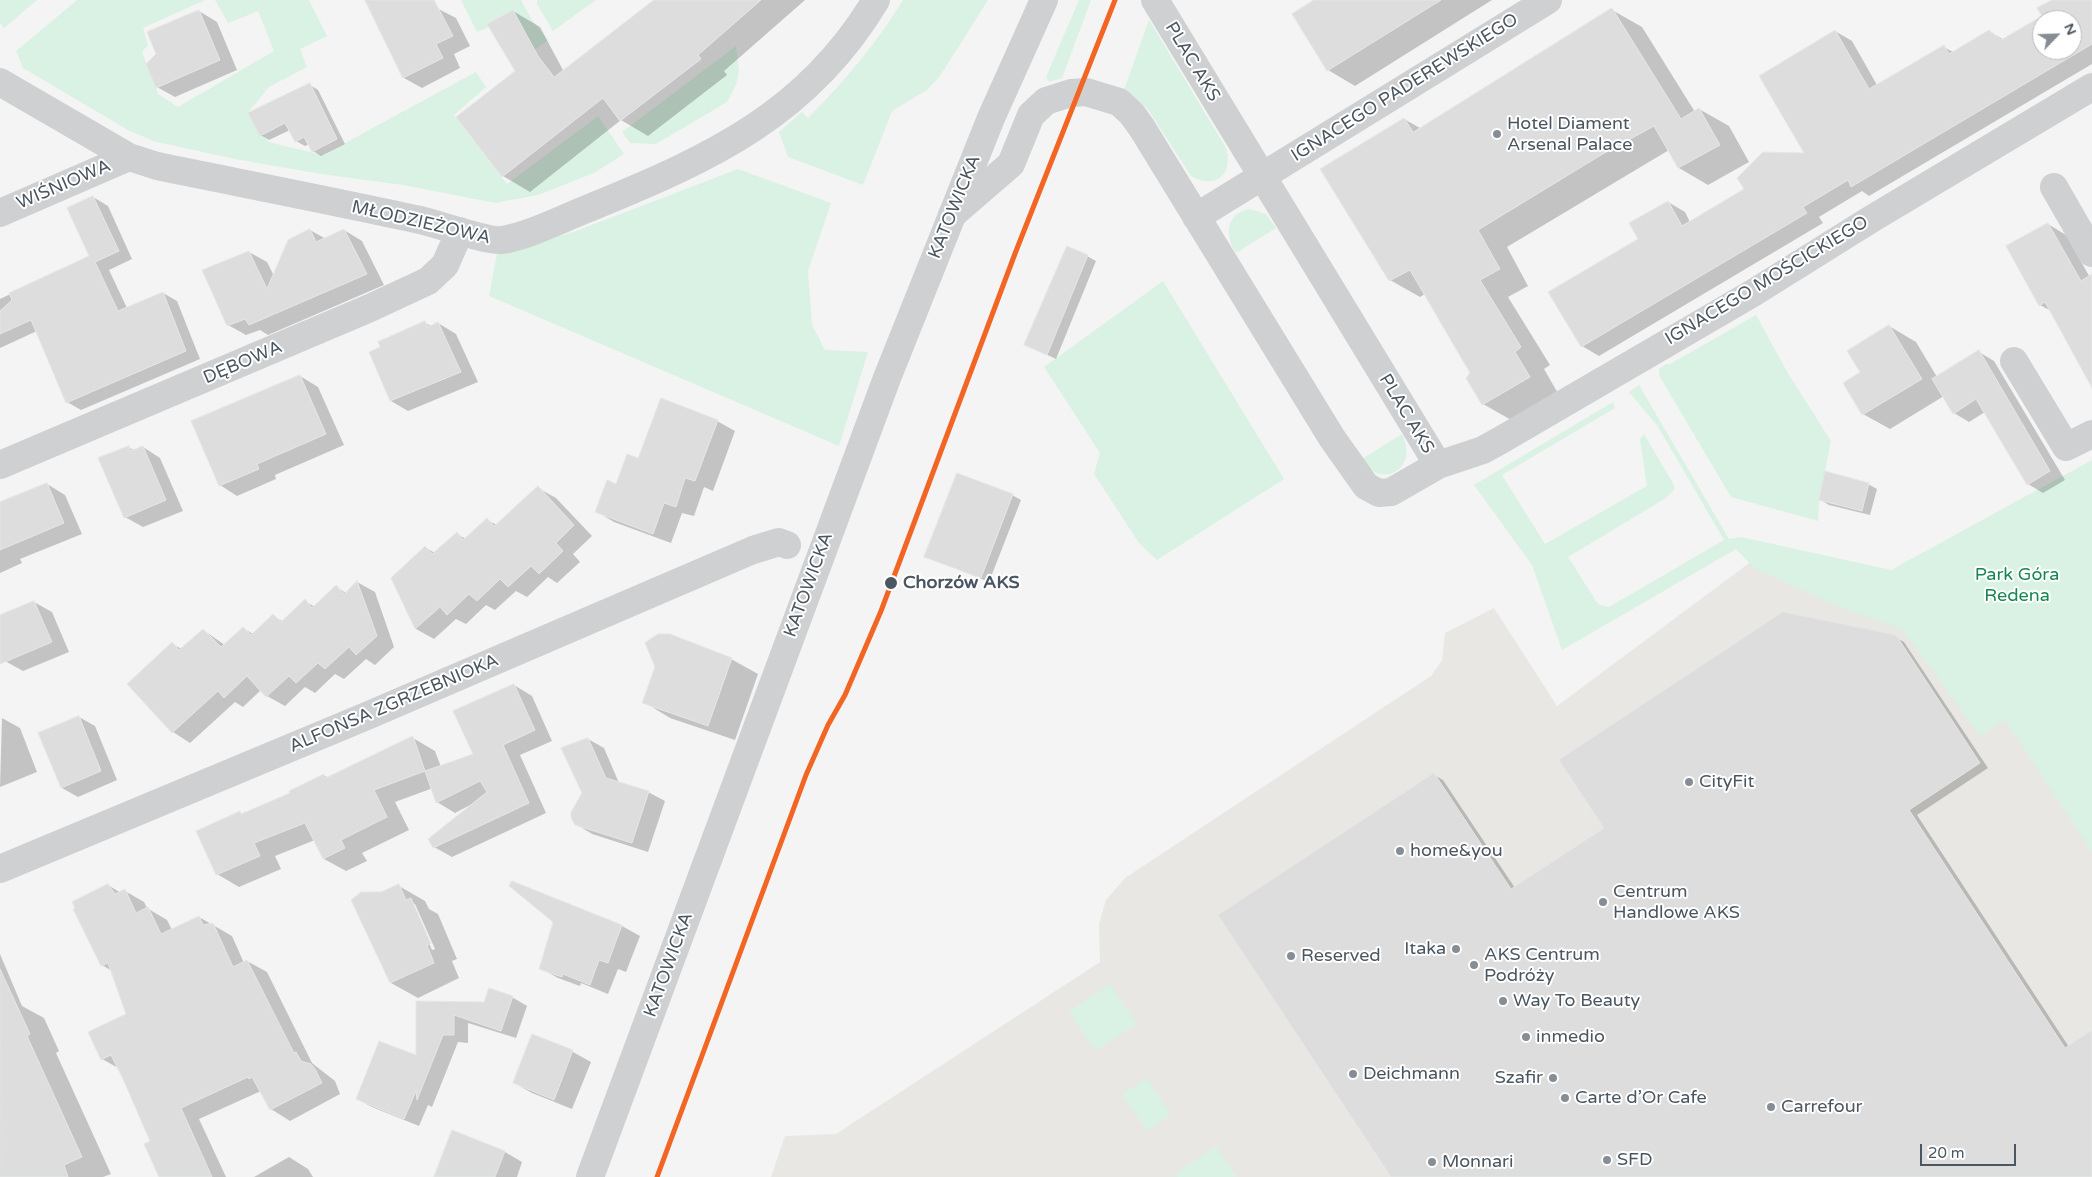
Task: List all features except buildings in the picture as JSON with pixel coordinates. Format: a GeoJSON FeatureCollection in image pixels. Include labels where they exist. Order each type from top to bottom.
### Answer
{"type":"FeatureCollection","features":[{"type":"Feature","properties":{"kind":"street","name":"MŁODZIEŻOWA"},"geometry":{"type":"LineString","coordinates":[[0,82],[129,157],[157,166],[419,220],[501,240],[651,182],[712,154],[792,101],[843,46],[865,19],[876,0]]}},
{"type":"Feature","properties":{"kind":"street","name":"KATOWICKA"},"geometry":{"type":"LineString","coordinates":[[590,1177],[816,566],[991,118],[1044,0]]}},
{"type":"Feature","properties":{"kind":"street","name":"PLAC AKS"},"geometry":{"type":"LineString","coordinates":[[952,215],[1011,164],[1031,115],[1046,101],[1080,92],[1103,96],[1119,102],[1132,114],[1332,438],[1366,486],[1379,493],[1391,492],[1438,465],[1154,0]]}},
{"type":"Feature","properties":{"kind":"street","name":"IGNACEGO PADEREWSKIEGO"},"geometry":{"type":"LineString","coordinates":[[1261,176],[1548,0]]}},
{"type":"Feature","properties":{"kind":"street","name":"IGNACEGO MOŚCICKIEGO"},"geometry":{"type":"LineString","coordinates":[[1438,465],[1483,450],[1502,440],[1753,292],[2092,87]]}},
{"type":"Feature","properties":{"kind":"street","name":"WIŚNIOWA"},"geometry":{"type":"LineString","coordinates":[[0,212],[129,157]]}},
{"type":"Feature","properties":{"kind":"street"},"geometry":{"type":"LineString","coordinates":[[1196,217],[1261,176]]}},
{"type":"Feature","properties":{"kind":"street"},"geometry":{"type":"LineString","coordinates":[[2054,187],[2092,253]]}},
{"type":"Feature","properties":{"kind":"street","name":"DĘBOWA"},"geometry":{"type":"LineString","coordinates":[[0,465],[370,308],[428,281],[445,265],[460,231]]}},
{"type":"Feature","properties":{"kind":"street"},"geometry":{"type":"LineString","coordinates":[[2014,361],[2066,447],[2092,434]]}},
{"type":"Feature","properties":{"kind":"street","name":"ALFONSA ZGRZEBNIOKA"},"geometry":{"type":"LineString","coordinates":[[0,869],[370,715],[753,550],[779,542],[787,545]]}},
{"type":"Feature","properties":{"kind":"shaded area","name":"Centrum Handlowe AKS"},"geometry":{"type":"Polygon","coordinates":[[[1756,558],[1860,587],[2092,733],[2092,1177],[771,1177],[785,1136],[836,1134],[1100,962],[1099,924],[1106,900],[1125,878],[1431,676],[1442,660],[1445,633],[1494,608],[1557,706],[1756,558]]]}},
{"type":"Feature","properties":{"kind":"green space"},"geometry":{"type":"Polygon","coordinates":[[[0,0],[37,0],[4,28],[0,23],[0,0]]]}},
{"type":"Feature","properties":{"kind":"green space"},"geometry":{"type":"Polygon","coordinates":[[[77,0],[205,0],[143,28],[148,45],[142,52],[158,94],[178,107],[274,51],[258,11],[228,23],[215,0],[309,0],[327,36],[300,49],[307,67],[269,87],[249,111],[268,142],[323,155],[476,72],[486,87],[454,115],[507,184],[598,116],[624,154],[594,173],[538,195],[495,203],[403,185],[321,174],[235,159],[153,141],[128,130],[23,68],[16,51],[77,0]]]}},
{"type":"Feature","properties":{"kind":"green space"},"geometry":{"type":"Polygon","coordinates":[[[461,0],[521,0],[532,20],[548,40],[529,54],[506,20],[477,32],[461,0]]]}},
{"type":"Feature","properties":{"kind":"green space"},"geometry":{"type":"Polygon","coordinates":[[[537,0],[596,0],[553,31],[537,4],[537,0]]]}},
{"type":"Feature","properties":{"kind":"green space"},"geometry":{"type":"Polygon","coordinates":[[[903,0],[988,0],[940,76],[927,90],[892,111],[863,185],[788,157],[779,132],[802,112],[808,118],[871,47],[903,0]]]}},
{"type":"Feature","properties":{"kind":"green space"},"geometry":{"type":"Polygon","coordinates":[[[1079,0],[1091,0],[1062,78],[1049,82],[1046,77],[1079,0]]]}},
{"type":"Feature","properties":{"kind":"green space"},"geometry":{"type":"Polygon","coordinates":[[[1149,20],[1226,148],[1228,158],[1225,172],[1215,180],[1200,180],[1191,176],[1147,108],[1124,90],[1149,20]]]}},
{"type":"Feature","properties":{"kind":"green space"},"geometry":{"type":"Polygon","coordinates":[[[736,46],[739,71],[736,85],[727,102],[656,144],[630,143],[622,132],[736,46]]]}},
{"type":"Feature","properties":{"kind":"green space"},"geometry":{"type":"Polygon","coordinates":[[[738,169],[831,203],[808,271],[812,325],[825,350],[868,352],[839,446],[489,296],[497,254],[576,231],[738,169]]]}},
{"type":"Feature","properties":{"kind":"green space"},"geometry":{"type":"Polygon","coordinates":[[[1250,209],[1266,214],[1276,228],[1236,253],[1230,239],[1230,226],[1236,215],[1250,209]]]}},
{"type":"Feature","properties":{"kind":"green space"},"geometry":{"type":"Polygon","coordinates":[[[1163,281],[1284,479],[1157,560],[1139,543],[1094,474],[1100,453],[1044,367],[1163,281]]]}},
{"type":"Feature","properties":{"kind":"green space"},"geometry":{"type":"Polygon","coordinates":[[[1756,315],[1789,375],[1831,441],[1819,500],[1818,521],[1731,497],[1660,377],[1659,369],[1666,364],[1670,364],[1756,315]]]}},
{"type":"Feature","properties":{"kind":"green space","name":"Park Góra Redena"},"geometry":{"type":"Polygon","coordinates":[[[1639,385],[1729,539],[1741,537],[1891,570],[2092,460],[2092,852],[2005,720],[1980,736],[1902,629],[1834,605],[1754,568],[1736,549],[1562,650],[1532,565],[1474,485],[1613,402],[1615,408],[1502,475],[1545,544],[1647,486],[1640,439],[1644,434],[1674,485],[1674,490],[1666,498],[1568,557],[1598,604],[1609,607],[1724,540],[1657,425],[1629,392],[1639,385]]]}},
{"type":"Feature","properties":{"kind":"green space"},"geometry":{"type":"Polygon","coordinates":[[[1402,434],[1406,446],[1406,457],[1402,466],[1396,472],[1387,474],[1378,474],[1370,469],[1362,459],[1402,434]]]}},
{"type":"Feature","properties":{"kind":"green space"},"geometry":{"type":"Polygon","coordinates":[[[1110,984],[1137,1024],[1095,1051],[1069,1011],[1110,984]]]}},
{"type":"Feature","properties":{"kind":"green space"},"geometry":{"type":"Polygon","coordinates":[[[1147,1078],[1171,1115],[1147,1131],[1122,1094],[1147,1078]]]}},
{"type":"Feature","properties":{"kind":"green space"},"geometry":{"type":"Polygon","coordinates":[[[1216,1146],[1237,1177],[1177,1177],[1176,1173],[1216,1146]]]}},
{"type":"Feature","properties":{"kind":"transit line"},"geometry":{"type":"LineString","coordinates":[[657,1177],[806,775],[828,725],[845,695],[881,611],[1016,251],[1115,0]]}},
{"type":"Feature","properties":{"kind":"place","name":"Hotel Diament Arsenal Palace"},"geometry":{"type":"Point","coordinates":[1497,134]}},
{"type":"Feature","properties":{"kind":"place","name":"Chorzów AKS"},"geometry":{"type":"Point","coordinates":[891,583]}},
{"type":"Feature","properties":{"kind":"place","name":"CityFit"},"geometry":{"type":"Point","coordinates":[1689,782]}},
{"type":"Feature","properties":{"kind":"place","name":"home&you"},"geometry":{"type":"Point","coordinates":[1400,851]}},
{"type":"Feature","properties":{"kind":"place","name":"Centrum Handlowe AKS"},"geometry":{"type":"Point","coordinates":[1603,902]}},
{"type":"Feature","properties":{"kind":"place","name":"Itaka"},"geometry":{"type":"Point","coordinates":[1456,949]}},
{"type":"Feature","properties":{"kind":"place","name":"Reserved"},"geometry":{"type":"Point","coordinates":[1291,956]}},
{"type":"Feature","properties":{"kind":"place","name":"AKS Centrum Podróży"},"geometry":{"type":"Point","coordinates":[1474,965]}},
{"type":"Feature","properties":{"kind":"place","name":"Way To Beauty"},"geometry":{"type":"Point","coordinates":[1503,1001]}},
{"type":"Feature","properties":{"kind":"place","name":"inmedio"},"geometry":{"type":"Point","coordinates":[1526,1037]}},
{"type":"Feature","properties":{"kind":"place","name":"Deichmann"},"geometry":{"type":"Point","coordinates":[1353,1074]}},
{"type":"Feature","properties":{"kind":"place","name":"Szafir"},"geometry":{"type":"Point","coordinates":[1553,1078]}},
{"type":"Feature","properties":{"kind":"place","name":"Carte d’Or Cafe"},"geometry":{"type":"Point","coordinates":[1565,1098]}},
{"type":"Feature","properties":{"kind":"place","name":"Carrefour"},"geometry":{"type":"Point","coordinates":[1771,1107]}},
{"type":"Feature","properties":{"kind":"place","name":"SFD"},"geometry":{"type":"Point","coordinates":[1607,1160]}},
{"type":"Feature","properties":{"kind":"place","name":"Monnari"},"geometry":{"type":"Point","coordinates":[1432,1162]}}]}
